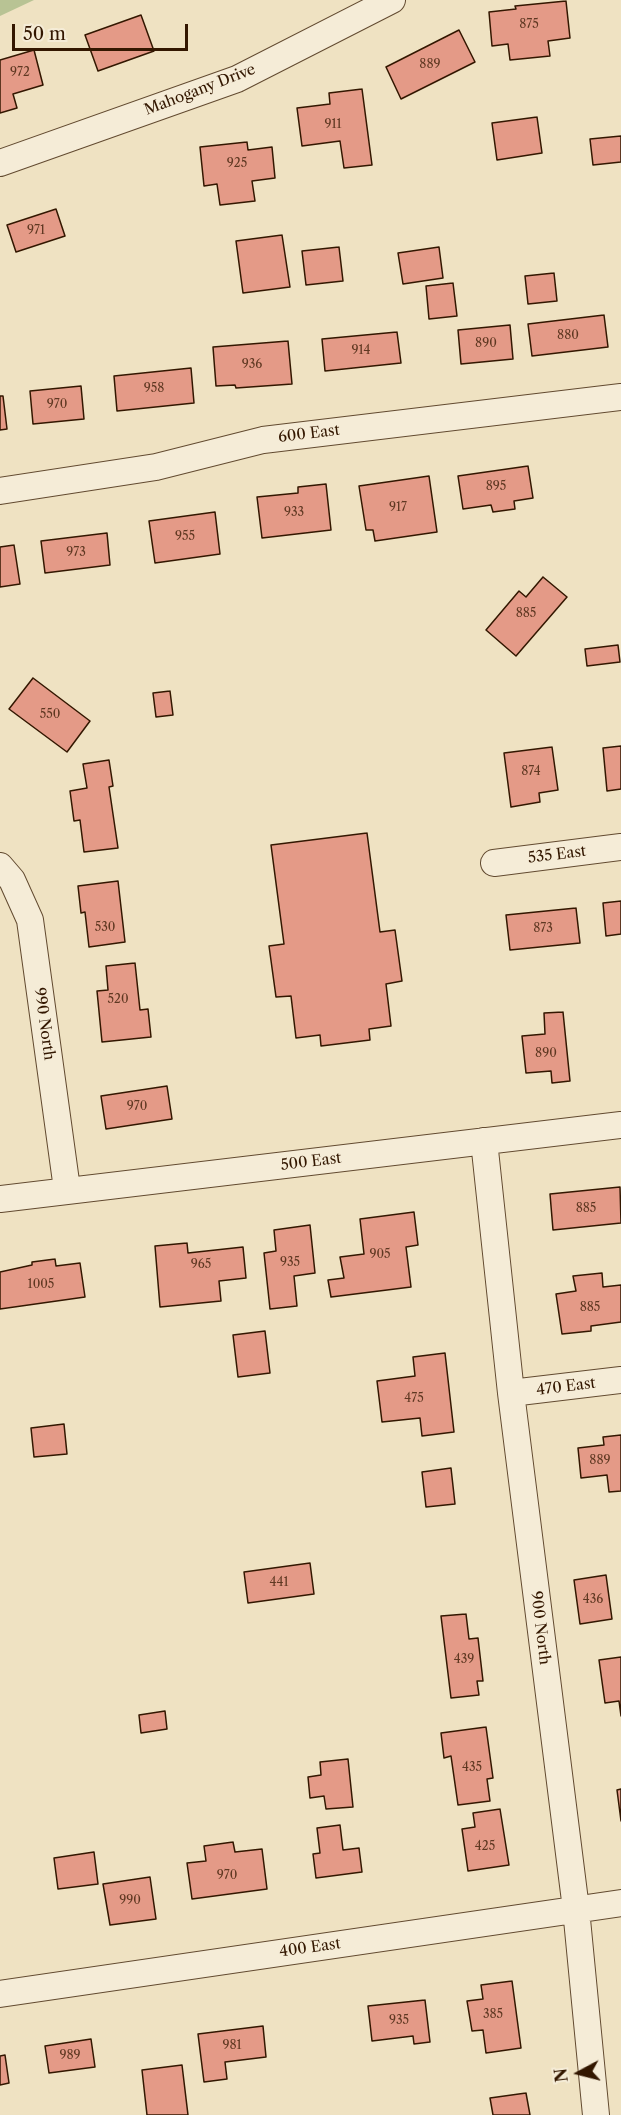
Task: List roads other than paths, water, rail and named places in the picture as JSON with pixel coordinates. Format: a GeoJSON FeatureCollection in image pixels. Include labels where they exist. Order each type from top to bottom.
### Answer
{"type":"FeatureCollection","features":[{"type":"Feature","properties":{"kind":"street","name":"Mahogany Drive"},"geometry":{"type":"LineString","coordinates":[[0,163],[237,79],[392,0]]}},
{"type":"Feature","properties":{"kind":"street","name":"600 East"},"geometry":{"type":"LineString","coordinates":[[0,491],[156,467],[262,440],[621,397]]}},
{"type":"Feature","properties":{"kind":"street","name":"535 East"},"geometry":{"type":"LineString","coordinates":[[494,863],[621,847]]}},
{"type":"Feature","properties":{"kind":"street","name":"990 North"},"geometry":{"type":"LineString","coordinates":[[0,866],[12,880],[30,921],[67,1189]]}},
{"type":"Feature","properties":{"kind":"street","name":"500 East"},"geometry":{"type":"LineString","coordinates":[[0,1199],[67,1189],[621,1125]]}},
{"type":"Feature","properties":{"kind":"street","name":"900 North"},"geometry":{"type":"LineString","coordinates":[[484,1141],[511,1393],[576,1909],[596,2115]]}},
{"type":"Feature","properties":{"kind":"street","name":"470 East"},"geometry":{"type":"LineString","coordinates":[[511,1393],[621,1380]]}},
{"type":"Feature","properties":{"kind":"street","name":"400 East"},"geometry":{"type":"LineString","coordinates":[[0,1994],[621,1903]]}}]}
